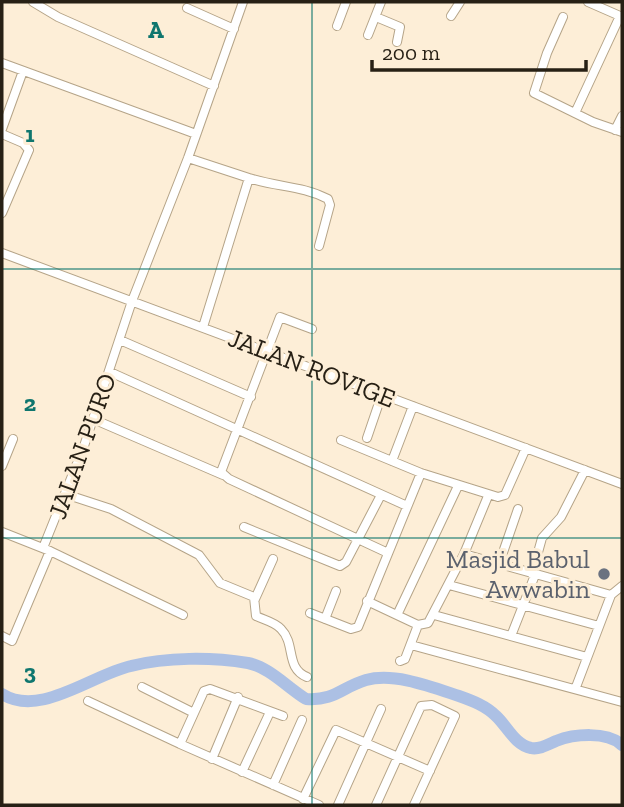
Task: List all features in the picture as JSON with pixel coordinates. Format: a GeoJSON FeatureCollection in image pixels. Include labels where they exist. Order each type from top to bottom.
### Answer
{"type":"FeatureCollection","features":[{"type":"Feature","properties":{"kind":"street"},"geometry":{"type":"LineString","coordinates":[[33,2],[58,17],[214,86]]}},
{"type":"Feature","properties":{"kind":"street","name":"JALAN PURO"},"geometry":{"type":"LineString","coordinates":[[2,532],[47,549],[110,372],[132,301],[188,158],[243,2]]}},
{"type":"Feature","properties":{"kind":"street"},"geometry":{"type":"LineString","coordinates":[[337,26],[346,2]]}},
{"type":"Feature","properties":{"kind":"street"},"geometry":{"type":"LineString","coordinates":[[368,35],[381,2]]}},
{"type":"Feature","properties":{"kind":"street"},"geometry":{"type":"LineString","coordinates":[[451,16],[460,2]]}},
{"type":"Feature","properties":{"kind":"street"},"geometry":{"type":"LineString","coordinates":[[575,113],[620,16],[588,2]]}},
{"type":"Feature","properties":{"kind":"street"},"geometry":{"type":"LineString","coordinates":[[187,8],[234,29]]}},
{"type":"Feature","properties":{"kind":"street"},"geometry":{"type":"LineString","coordinates":[[376,17],[400,27],[397,42]]}},
{"type":"Feature","properties":{"kind":"street"},"geometry":{"type":"LineString","coordinates":[[563,17],[534,93],[619,131],[622,116]]}},
{"type":"Feature","properties":{"kind":"street"},"geometry":{"type":"LineString","coordinates":[[2,63],[196,134]]}},
{"type":"Feature","properties":{"kind":"street"},"geometry":{"type":"LineString","coordinates":[[2,213],[4,203],[29,150],[23,143],[2,131],[23,71]]}},
{"type":"Feature","properties":{"kind":"street"},"geometry":{"type":"LineString","coordinates":[[188,158],[278,188],[295,187],[328,199],[330,205],[319,246]]}},
{"type":"Feature","properties":{"kind":"street"},"geometry":{"type":"LineString","coordinates":[[203,327],[249,178]]}},
{"type":"Feature","properties":{"kind":"street","name":"JALAN ROVIGE"},"geometry":{"type":"LineString","coordinates":[[2,253],[622,484]]}},
{"type":"Feature","properties":{"kind":"street"},"geometry":{"type":"LineString","coordinates":[[223,475],[222,467],[280,317],[312,329]]}},
{"type":"Feature","properties":{"kind":"street"},"geometry":{"type":"LineString","coordinates":[[120,340],[251,397]]}},
{"type":"Feature","properties":{"kind":"street"},"geometry":{"type":"LineString","coordinates":[[110,372],[407,506]]}},
{"type":"Feature","properties":{"kind":"street"},"geometry":{"type":"LineString","coordinates":[[367,438],[382,394]]}},
{"type":"Feature","properties":{"kind":"street"},"geometry":{"type":"LineString","coordinates":[[392,461],[413,406]]}},
{"type":"Feature","properties":{"kind":"street"},"geometry":{"type":"LineString","coordinates":[[93,419],[223,475],[387,553]]}},
{"type":"Feature","properties":{"kind":"street"},"geometry":{"type":"LineString","coordinates":[[2,466],[13,439]]}},
{"type":"Feature","properties":{"kind":"street"},"geometry":{"type":"LineString","coordinates":[[341,440],[421,473],[488,496],[505,495],[526,448]]}},
{"type":"Feature","properties":{"kind":"street"},"geometry":{"type":"LineString","coordinates":[[511,636],[534,574],[542,538],[561,517],[585,470]]}},
{"type":"Feature","properties":{"kind":"street"},"geometry":{"type":"LineString","coordinates":[[310,613],[355,630],[421,473]]}},
{"type":"Feature","properties":{"kind":"street"},"geometry":{"type":"LineString","coordinates":[[398,613],[457,486]]}},
{"type":"Feature","properties":{"kind":"street"},"geometry":{"type":"LineString","coordinates":[[65,494],[111,509],[199,555],[220,583],[255,599]]}},
{"type":"Feature","properties":{"kind":"street"},"geometry":{"type":"LineString","coordinates":[[244,527],[340,566],[346,562],[381,495]]}},
{"type":"Feature","properties":{"kind":"street"},"geometry":{"type":"LineString","coordinates":[[367,601],[398,613],[418,625],[428,623],[464,554],[488,496]]}},
{"type":"Feature","properties":{"kind":"street"},"geometry":{"type":"LineString","coordinates":[[499,565],[517,509]]}},
{"type":"Feature","properties":{"kind":"street"},"geometry":{"type":"LineString","coordinates":[[2,636],[12,641],[47,549],[183,615]]}},
{"type":"Feature","properties":{"kind":"street"},"geometry":{"type":"LineString","coordinates":[[464,554],[611,595]]}},
{"type":"Feature","properties":{"kind":"street"},"geometry":{"type":"LineString","coordinates":[[273,559],[255,599],[253,612],[282,629],[287,637],[293,664],[307,677]]}},
{"type":"Feature","properties":{"kind":"street"},"geometry":{"type":"LineString","coordinates":[[449,585],[599,626]]}},
{"type":"Feature","properties":{"kind":"street"},"geometry":{"type":"LineString","coordinates":[[576,687],[611,595],[622,586]]}},
{"type":"Feature","properties":{"kind":"street"},"geometry":{"type":"LineString","coordinates":[[325,619],[336,591]]}},
{"type":"Feature","properties":{"kind":"street"},"geometry":{"type":"LineString","coordinates":[[434,615],[587,657]]}},
{"type":"Feature","properties":{"kind":"street"},"geometry":{"type":"LineString","coordinates":[[400,662],[405,659],[418,625]]}},
{"type":"Feature","properties":{"kind":"street"},"geometry":{"type":"LineString","coordinates":[[411,645],[576,687],[622,702]]}},
{"type":"Feature","properties":{"kind":"street"},"geometry":{"type":"LineString","coordinates":[[142,687],[194,713]]}},
{"type":"Feature","properties":{"kind":"street"},"geometry":{"type":"LineString","coordinates":[[180,744],[206,690],[215,688],[283,716]]}},
{"type":"Feature","properties":{"kind":"street"},"geometry":{"type":"LineString","coordinates":[[212,759],[238,697]]}},
{"type":"Feature","properties":{"kind":"street"},"geometry":{"type":"LineString","coordinates":[[89,702],[319,805]]}},
{"type":"Feature","properties":{"kind":"street"},"geometry":{"type":"LineString","coordinates":[[376,805],[421,706],[432,705],[456,716],[414,805]]}},
{"type":"Feature","properties":{"kind":"street"},"geometry":{"type":"LineString","coordinates":[[338,805],[381,709]]}},
{"type":"Feature","properties":{"kind":"street"},"geometry":{"type":"LineString","coordinates":[[242,772],[270,712]]}},
{"type":"Feature","properties":{"kind":"street"},"geometry":{"type":"LineString","coordinates":[[273,785],[302,720]]}},
{"type":"Feature","properties":{"kind":"street"},"geometry":{"type":"LineString","coordinates":[[303,799],[336,730],[397,759],[430,771]]}},
{"type":"Feature","properties":{"kind":"waterway"},"geometry":{"type":"LineString","coordinates":[[2,694],[17,700],[33,701],[66,692],[131,666],[174,660],[219,660],[256,665],[306,699],[324,698],[377,678],[401,679],[425,685],[484,707],[496,716],[516,739],[531,748],[590,735],[608,737],[622,745]]}},
{"type":"Feature","properties":{"kind":"place","name":"Masjid Babul Awwabin"},"geometry":{"type":"Point","coordinates":[604,574]}}]}
